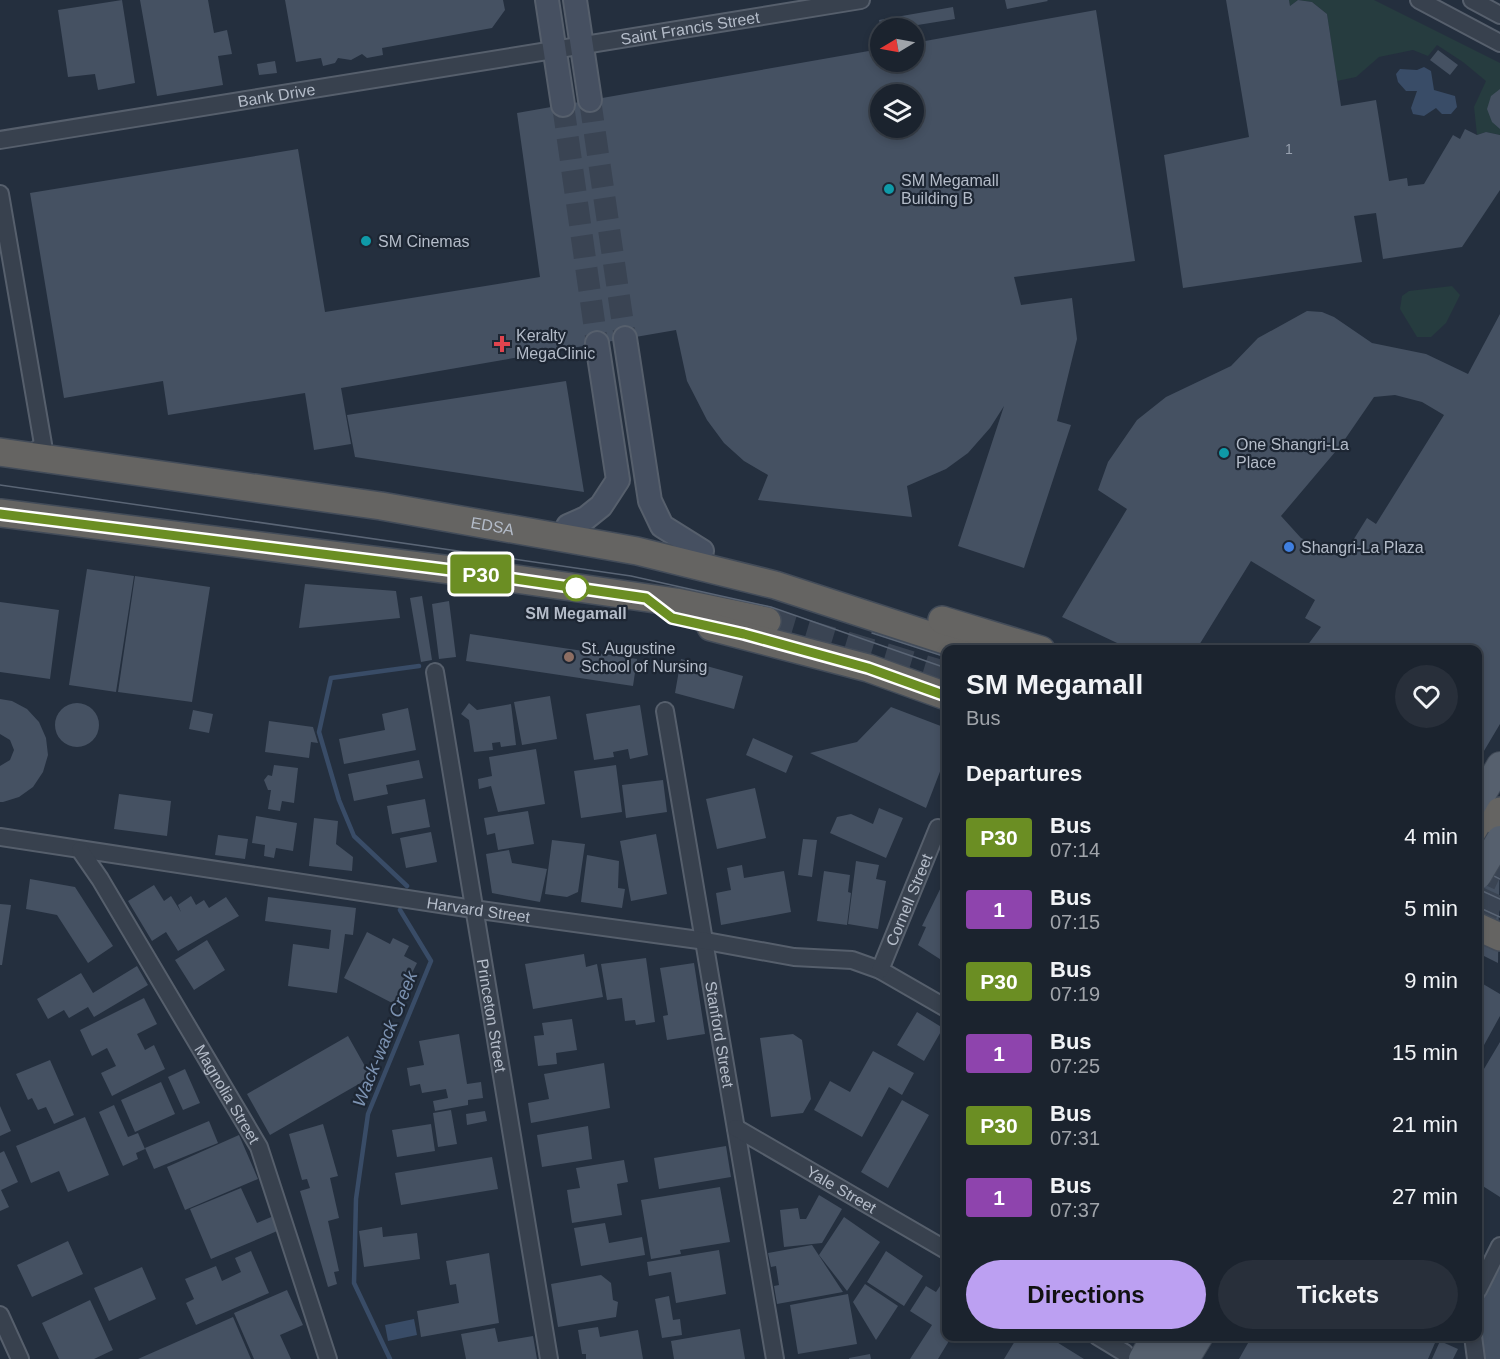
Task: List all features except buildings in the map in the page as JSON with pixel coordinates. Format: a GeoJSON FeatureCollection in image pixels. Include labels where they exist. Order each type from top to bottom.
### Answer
{"type":"FeatureCollection","features":[{"type":"Feature","properties":{"kind":"highway","name":"EDSA"},"geometry":{"type":"LineString","coordinates":[[0,452],[381,506],[637,551],[774,585],[960,645]]}},
{"type":"Feature","properties":{"kind":"highway"},"geometry":{"type":"LineString","coordinates":[[0,513],[467,572],[728,611],[767,621]]}},
{"type":"Feature","properties":{"kind":"highway"},"geometry":{"type":"LineString","coordinates":[[535,534],[568,526],[702,551],[1024,645]]}},
{"type":"Feature","properties":{"kind":"highway"},"geometry":{"type":"LineString","coordinates":[[646,598],[672,618],[744,634],[868,668],[942,695]]}},
{"type":"Feature","properties":{"kind":"highway"},"geometry":{"type":"LineString","coordinates":[[1492,851],[1500,811]]}},
{"type":"Feature","properties":{"kind":"highway"},"geometry":{"type":"LineString","coordinates":[[1482,929],[1500,937]]}},
{"type":"Feature","properties":{"kind":"main road"},"geometry":{"type":"LineString","coordinates":[[547,0],[570,46],[590,100]]}},
{"type":"Feature","properties":{"kind":"main road"},"geometry":{"type":"LineString","coordinates":[[568,0],[570,46]]}},
{"type":"Feature","properties":{"kind":"main road"},"geometry":{"type":"LineString","coordinates":[[562,105],[575,0]]}},
{"type":"Feature","properties":{"kind":"main road"},"geometry":{"type":"LineString","coordinates":[[625,338],[650,501],[662,526],[702,551]]}},
{"type":"Feature","properties":{"kind":"main road"},"geometry":{"type":"LineString","coordinates":[[597,343],[618,480],[625,489],[637,489],[641,486],[645,475]]}},
{"type":"Feature","properties":{"kind":"main road"},"geometry":{"type":"LineString","coordinates":[[568,526],[602,507],[618,480]]}},
{"type":"Feature","properties":{"kind":"main road"},"geometry":{"type":"LineString","coordinates":[[1482,795],[1500,765]]}},
{"type":"Feature","properties":{"kind":"main road"},"geometry":{"type":"LineString","coordinates":[[1482,834],[1500,804]]}},
{"type":"Feature","properties":{"kind":"main road"},"geometry":{"type":"LineString","coordinates":[[1482,869],[1492,851]]}},
{"type":"Feature","properties":{"kind":"main road"},"geometry":{"type":"LineString","coordinates":[[1482,881],[1492,851]]}},
{"type":"Feature","properties":{"kind":"main road"},"geometry":{"type":"LineString","coordinates":[[1134,1356],[1150,1341]]}},
{"type":"Feature","properties":{"kind":"main road"},"geometry":{"type":"LineString","coordinates":[[1164,1359],[1197,1345]]}},
{"type":"Feature","properties":{"kind":"street","name":"Saint Francis Street"},"geometry":{"type":"LineString","coordinates":[[570,46],[861,0]]}},
{"type":"Feature","properties":{"kind":"street"},"geometry":{"type":"LineString","coordinates":[[1419,0],[1500,43]]}},
{"type":"Feature","properties":{"kind":"street"},"geometry":{"type":"LineString","coordinates":[[1472,0],[1500,15]]}},
{"type":"Feature","properties":{"kind":"street","name":"Bank Drive"},"geometry":{"type":"LineString","coordinates":[[0,140],[570,46]]}},
{"type":"Feature","properties":{"kind":"street"},"geometry":{"type":"LineString","coordinates":[[0,194],[43,444],[29,457]]}},
{"type":"Feature","properties":{"kind":"street","name":"Princeton Street"},"geometry":{"type":"LineString","coordinates":[[435,672],[549,1359]]}},
{"type":"Feature","properties":{"kind":"street","name":"Stanford Street"},"geometry":{"type":"LineString","coordinates":[[665,711],[706,941],[775,1359]]}},
{"type":"Feature","properties":{"kind":"street","name":"Cornell Street"},"geometry":{"type":"LineString","coordinates":[[880,969],[938,828]]}},
{"type":"Feature","properties":{"kind":"street","name":"Harvard Street"},"geometry":{"type":"LineString","coordinates":[[0,837],[473,909],[706,941],[794,957],[852,960],[880,969],[942,1006]]}},
{"type":"Feature","properties":{"kind":"street","name":"Magnolia Street"},"geometry":{"type":"LineString","coordinates":[[80,850],[100,879],[259,1147],[328,1359]]}},
{"type":"Feature","properties":{"kind":"street","name":"Yale Street"},"geometry":{"type":"LineString","coordinates":[[736,1128],[942,1248]]}},
{"type":"Feature","properties":{"kind":"street"},"geometry":{"type":"LineString","coordinates":[[1482,1282],[1500,1246]]}},
{"type":"Feature","properties":{"kind":"street"},"geometry":{"type":"LineString","coordinates":[[0,1316],[20,1359]]}},
{"type":"Feature","properties":{"kind":"street"},"geometry":{"type":"LineString","coordinates":[[1106,1341],[1134,1356]]}},
{"type":"Feature","properties":{"kind":"street"},"geometry":{"type":"LineString","coordinates":[[1474,1341],[1476,1359]]}},
{"type":"Feature","properties":{"kind":"green space"},"geometry":{"type":"Polygon","coordinates":[[[1289,0],[1298,0],[1290,6],[1289,0]]]}},
{"type":"Feature","properties":{"kind":"green space"},"geometry":{"type":"Polygon","coordinates":[[[1298,0],[1374,0],[1500,63],[1500,135],[1486,132],[1477,135],[1474,107],[1486,81],[1437,45],[1428,56],[1413,50],[1379,57],[1356,77],[1337,81],[1327,14],[1312,2],[1298,0]]]}},
{"type":"Feature","properties":{"kind":"green space"},"geometry":{"type":"Polygon","coordinates":[[[1452,286],[1460,295],[1446,323],[1431,337],[1417,337],[1400,309],[1402,296],[1409,291],[1452,286]]]}},
{"type":"Feature","properties":{"kind":"water"},"geometry":{"type":"Polygon","coordinates":[[[1424,67],[1431,71],[1434,90],[1455,96],[1457,107],[1451,114],[1442,114],[1436,108],[1424,116],[1413,114],[1411,108],[1417,91],[1406,91],[1398,82],[1396,74],[1400,69],[1417,70],[1424,67]]]}},
{"type":"Feature","properties":{"kind":"water"},"geometry":{"type":"Polygon","coordinates":[[[414,1319],[417,1335],[388,1341],[385,1325],[414,1319]]]}},
{"type":"Feature","properties":{"kind":"waterway","name":"Wack-wack Creek"},"geometry":{"type":"LineString","coordinates":[[407,886],[354,836],[339,800],[319,732],[331,678],[419,666]]}},
{"type":"Feature","properties":{"kind":"waterway","name":"Wack-wack Creek"},"geometry":{"type":"LineString","coordinates":[[390,1359],[354,1283],[356,1199],[368,1114],[431,961],[400,910]]}},
{"type":"Feature","properties":{"kind":"tunnel"},"geometry":{"type":"LineString","coordinates":[[590,100],[625,338]]}},
{"type":"Feature","properties":{"kind":"tunnel"},"geometry":{"type":"LineString","coordinates":[[563,105],[597,343]]}},
{"type":"Feature","properties":{"kind":"tunnel"},"geometry":{"type":"LineString","coordinates":[[767,621],[942,674]]}},
{"type":"Feature","properties":{"kind":"tunnel"},"geometry":{"type":"LineString","coordinates":[[1482,869],[1500,877]]}},
{"type":"Feature","properties":{"kind":"tunnel"},"geometry":{"type":"LineString","coordinates":[[1482,902],[1500,910]]}},
{"type":"Feature","properties":{"kind":"tram line"},"geometry":{"type":"LineString","coordinates":[[0,485],[631,576],[771,607],[942,667]]}},
{"type":"Feature","properties":{"kind":"tram line"},"geometry":{"type":"LineString","coordinates":[[872,633],[942,656]]}},
{"type":"Feature","properties":{"kind":"tram line"},"geometry":{"type":"LineString","coordinates":[[1482,870],[1500,879]]}},
{"type":"Feature","properties":{"kind":"tram line"},"geometry":{"type":"LineString","coordinates":[[1482,891],[1500,899]]}},
{"type":"Feature","properties":{"kind":"tram line"},"geometry":{"type":"LineString","coordinates":[[1482,909],[1500,917]]}},
{"type":"Feature","properties":{"kind":"bus line","name":"P30"},"geometry":{"type":"LineString","coordinates":[[0,514],[467,572],[646,598],[672,618],[744,634],[868,668],[942,694]]}},
{"type":"Feature","properties":{"kind":"place","name":"SM Megamall Building B"},"geometry":{"type":"Point","coordinates":[889,189]}},
{"type":"Feature","properties":{"kind":"place","name":"SM Cinemas"},"geometry":{"type":"Point","coordinates":[366,241]}},
{"type":"Feature","properties":{"kind":"place","name":"Keralty MegaClinic"},"geometry":{"type":"Point","coordinates":[502,344]}},
{"type":"Feature","properties":{"kind":"place","name":"One Shangri-La Place"},"geometry":{"type":"Point","coordinates":[1224,453]}},
{"type":"Feature","properties":{"kind":"place","name":"Shangri-La Plaza"},"geometry":{"type":"Point","coordinates":[1289,547]}},
{"type":"Feature","properties":{"kind":"place","name":"SM Megamall"},"geometry":{"type":"Point","coordinates":[576,588]}},
{"type":"Feature","properties":{"kind":"place","name":"St. Augustine School of Nursing"},"geometry":{"type":"Point","coordinates":[569,657]}}]}
